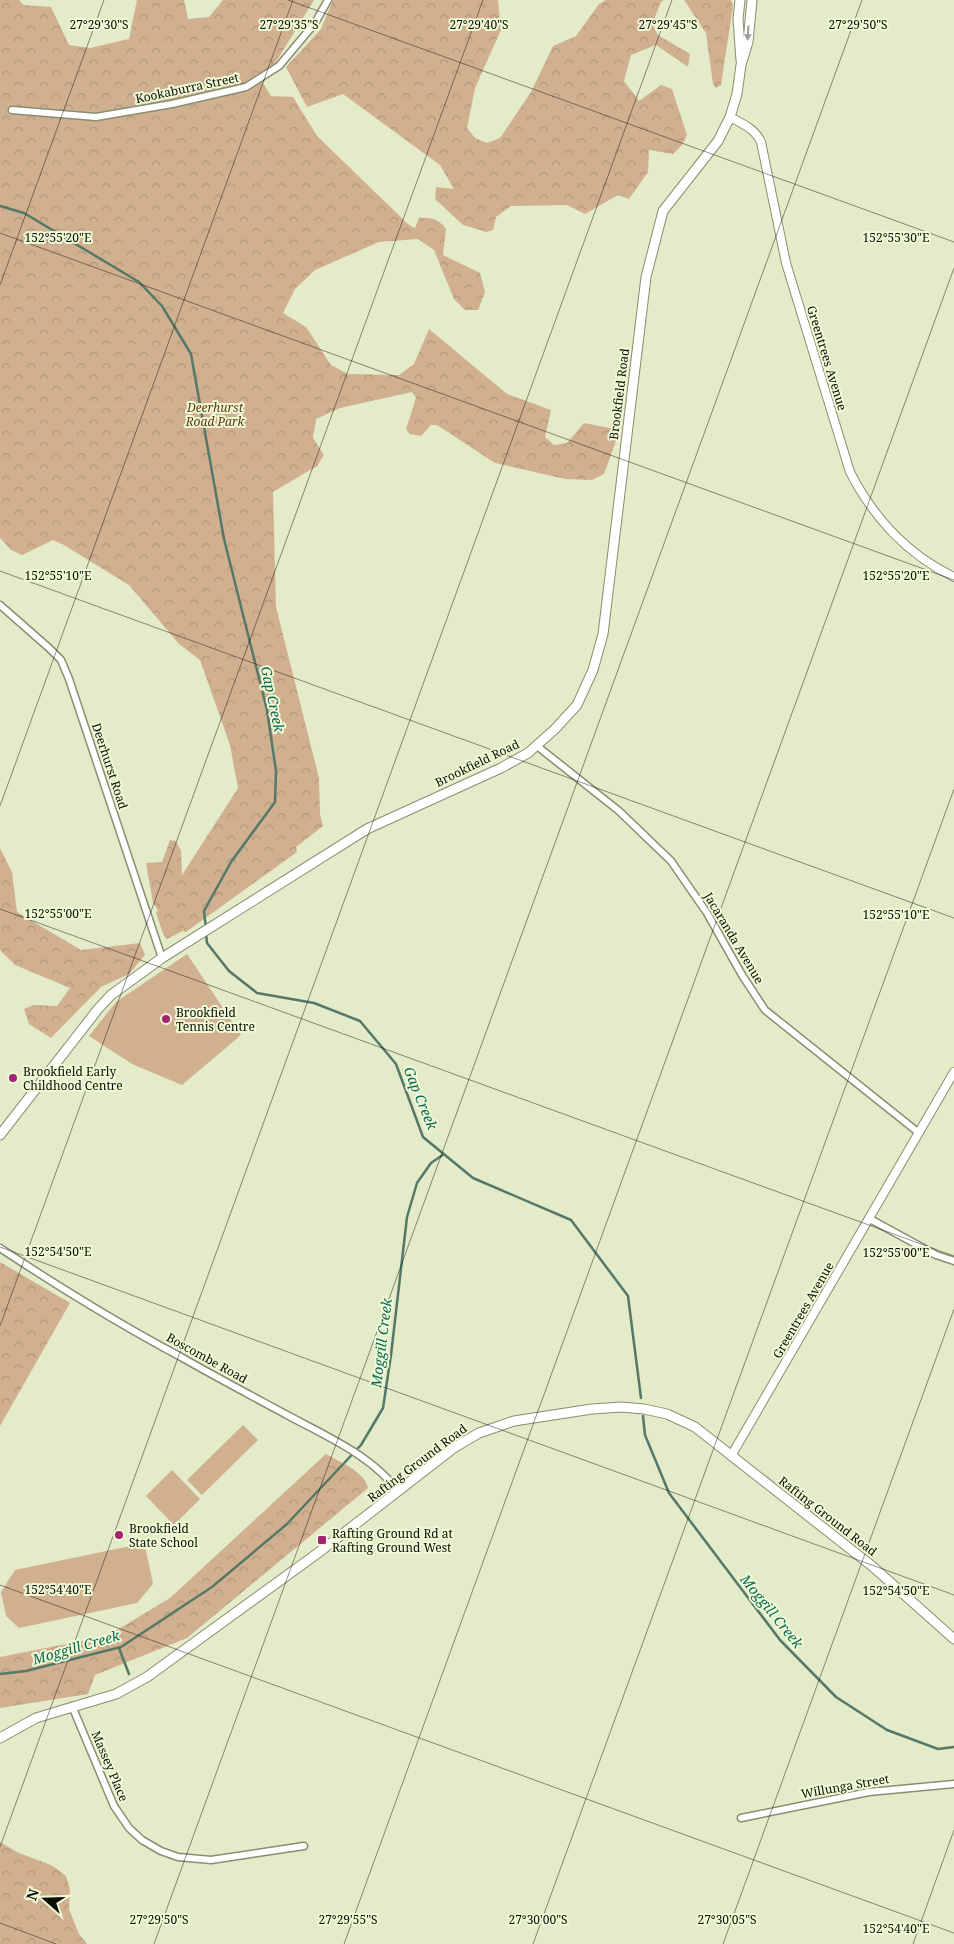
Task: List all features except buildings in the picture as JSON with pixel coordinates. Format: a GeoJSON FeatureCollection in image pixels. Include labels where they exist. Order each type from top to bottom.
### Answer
{"type":"FeatureCollection","features":[{"type":"Feature","properties":{"kind":"main road","name":"Brookfield Road"},"geometry":{"type":"LineString","coordinates":[[740,0],[738,42],[741,65]]}},
{"type":"Feature","properties":{"kind":"main road","name":"Brookfield Road"},"geometry":{"type":"LineString","coordinates":[[0,1135],[111,995],[162,958],[367,829],[501,768],[537,746],[577,705],[593,670],[603,634],[646,277],[663,211],[718,141],[730,117],[748,42],[752,0]]}},
{"type":"Feature","properties":{"kind":"main road","name":"Rafting Ground Road"},"geometry":{"type":"LineString","coordinates":[[0,1738],[36,1718],[116,1694],[147,1677],[469,1438],[491,1428],[514,1421],[592,1409],[621,1407],[644,1409],[667,1414],[695,1427],[872,1566],[954,1639]]}},
{"type":"Feature","properties":{"kind":"street","name":"Kookaburra Street"},"geometry":{"type":"LineString","coordinates":[[12,110],[96,117],[172,104],[246,87],[279,66],[315,23],[328,0]]}},
{"type":"Feature","properties":{"kind":"street","name":"Greentrees Avenue"},"geometry":{"type":"LineString","coordinates":[[730,117],[748,126],[761,142],[786,263],[850,472],[858,488],[885,526],[898,539],[931,564],[954,577]]}},
{"type":"Feature","properties":{"kind":"street","name":"Deerhurst Road"},"geometry":{"type":"LineString","coordinates":[[0,605],[49,648],[60,660],[66,673],[162,958]]}},
{"type":"Feature","properties":{"kind":"street","name":"Jacaranda Avenue"},"geometry":{"type":"LineString","coordinates":[[537,746],[618,811],[671,861],[707,913],[742,975],[765,1010],[919,1134]]}},
{"type":"Feature","properties":{"kind":"street","name":"Greentrees Avenue"},"geometry":{"type":"LineString","coordinates":[[731,1456],[954,1072]]}},
{"type":"Feature","properties":{"kind":"street"},"geometry":{"type":"LineString","coordinates":[[870,1219],[936,1255],[954,1261]]}},
{"type":"Feature","properties":{"kind":"street","name":"Boscombe Road"},"geometry":{"type":"LineString","coordinates":[[0,1248],[73,1296],[344,1447],[380,1473],[398,1492]]}},
{"type":"Feature","properties":{"kind":"street","name":"Massey Place"},"geometry":{"type":"LineString","coordinates":[[72,1706],[114,1806],[129,1828],[142,1840],[178,1857],[211,1860],[304,1846]]}},
{"type":"Feature","properties":{"kind":"street","name":"Willunga Street"},"geometry":{"type":"LineString","coordinates":[[741,1818],[869,1792],[954,1784]]}},
{"type":"Feature","properties":{"kind":"green space","name":"Deerhurst Road Park"},"geometry":{"type":"Polygon","coordinates":[[[0,0],[19,0],[24,5],[51,7],[69,45],[90,48],[129,39],[137,0],[184,0],[188,19],[209,17],[223,0],[314,0],[263,83],[271,96],[293,97],[317,136],[409,225],[415,228],[419,218],[431,218],[441,223],[446,229],[443,255],[480,273],[485,292],[478,310],[465,310],[454,299],[434,250],[418,239],[379,242],[315,270],[295,289],[283,313],[306,327],[331,365],[348,374],[399,375],[414,364],[429,329],[507,394],[551,410],[545,437],[554,445],[567,443],[584,423],[620,430],[604,474],[592,480],[565,479],[495,463],[437,425],[431,425],[421,436],[410,434],[406,429],[416,398],[412,392],[340,408],[316,419],[313,438],[324,455],[317,466],[273,492],[276,607],[319,778],[320,814],[323,826],[296,847],[297,852],[186,932],[183,931],[167,939],[164,936],[156,913],[158,910],[153,903],[146,863],[162,862],[170,840],[176,841],[181,851],[182,875],[238,788],[230,745],[200,660],[179,644],[129,585],[53,540],[22,555],[11,550],[0,538],[0,0]]]}},
{"type":"Feature","properties":{"kind":"green space"},"geometry":{"type":"Polygon","coordinates":[[[333,0],[498,0],[501,30],[475,88],[467,128],[475,138],[487,143],[500,138],[531,92],[553,46],[576,36],[599,4],[606,0],[664,0],[661,2],[652,24],[658,35],[690,54],[688,67],[656,45],[631,55],[624,81],[639,101],[661,85],[672,89],[687,135],[682,145],[673,154],[649,150],[648,172],[629,199],[618,195],[585,214],[567,205],[511,206],[496,217],[493,230],[487,232],[463,225],[435,199],[436,187],[454,189],[440,165],[343,94],[307,107],[286,67],[321,29],[333,0]]]}},
{"type":"Feature","properties":{"kind":"green space"},"geometry":{"type":"Polygon","coordinates":[[[684,0],[731,0],[733,6],[721,85],[716,88],[713,84],[706,33],[684,0]]]}},
{"type":"Feature","properties":{"kind":"green space"},"geometry":{"type":"Polygon","coordinates":[[[0,848],[12,872],[17,912],[81,950],[140,943],[145,955],[129,974],[101,987],[51,1038],[29,1024],[24,1009],[33,1005],[57,1006],[70,988],[15,965],[0,950],[0,848]]]}},
{"type":"Feature","properties":{"kind":"green space","name":"Brookfield Tennis Centre"},"geometry":{"type":"Polygon","coordinates":[[[187,954],[241,1035],[182,1085],[132,1064],[89,1036],[116,1002],[187,954]]]}},
{"type":"Feature","properties":{"kind":"green space"},"geometry":{"type":"Polygon","coordinates":[[[0,1262],[70,1303],[0,1426],[0,1262]]]}},
{"type":"Feature","properties":{"kind":"green space"},"geometry":{"type":"Polygon","coordinates":[[[243,1425],[258,1440],[202,1495],[187,1480],[243,1425]]]}},
{"type":"Feature","properties":{"kind":"green space"},"geometry":{"type":"Polygon","coordinates":[[[326,1454],[357,1472],[366,1482],[368,1488],[187,1638],[95,1675],[88,1694],[0,1708],[0,1657],[107,1636],[170,1598],[326,1454]]]}},
{"type":"Feature","properties":{"kind":"green space"},"geometry":{"type":"Polygon","coordinates":[[[172,1470],[200,1499],[174,1525],[146,1496],[172,1470]]]}},
{"type":"Feature","properties":{"kind":"green space"},"geometry":{"type":"Polygon","coordinates":[[[135,1545],[146,1550],[153,1584],[137,1603],[19,1628],[6,1616],[1,1592],[15,1570],[135,1545]]]}},
{"type":"Feature","properties":{"kind":"green space"},"geometry":{"type":"Polygon","coordinates":[[[0,1842],[17,1852],[53,1866],[66,1876],[70,1889],[69,1909],[79,1934],[87,1944],[0,1944],[0,1842]]]}},
{"type":"Feature","properties":{"kind":"waterway","name":"Gap Creek"},"geometry":{"type":"LineString","coordinates":[[0,206],[24,213],[139,282],[162,306],[191,354],[224,539],[267,710],[276,771],[275,802],[231,862],[204,911],[206,929]]}},
{"type":"Feature","properties":{"kind":"waterway","name":"Gap Creek"},"geometry":{"type":"LineString","coordinates":[[206,934],[207,943],[229,971],[257,993],[314,1003],[360,1021],[396,1064],[423,1137],[473,1178],[571,1220],[628,1296],[641,1398]]}},
{"type":"Feature","properties":{"kind":"waterway","name":"Moggill Creek"},"geometry":{"type":"LineString","coordinates":[[0,1674],[26,1671],[121,1647],[212,1587],[287,1524],[361,1445],[383,1408],[407,1217],[417,1183],[431,1163],[444,1154]]}},
{"type":"Feature","properties":{"kind":"waterway","name":"Moggill Creek"},"geometry":{"type":"LineString","coordinates":[[643,1416],[645,1435],[669,1493],[780,1640],[836,1697],[887,1730],[938,1749],[954,1747]]}},
{"type":"Feature","properties":{"kind":"waterway"},"geometry":{"type":"LineString","coordinates":[[119,1648],[129,1674]]}},
{"type":"Feature","properties":{"kind":"place","name":"Brookfield Tennis Centre"},"geometry":{"type":"Point","coordinates":[166,1019]}},
{"type":"Feature","properties":{"kind":"place","name":"Brookfield Early Childhood Centre"},"geometry":{"type":"Point","coordinates":[13,1078]}},
{"type":"Feature","properties":{"kind":"place","name":"Brookfield State School"},"geometry":{"type":"Point","coordinates":[119,1535]}},
{"type":"Feature","properties":{"kind":"place","name":"Rafting Ground Rd at Rafting Ground West"},"geometry":{"type":"Point","coordinates":[322,1540]}}]}
